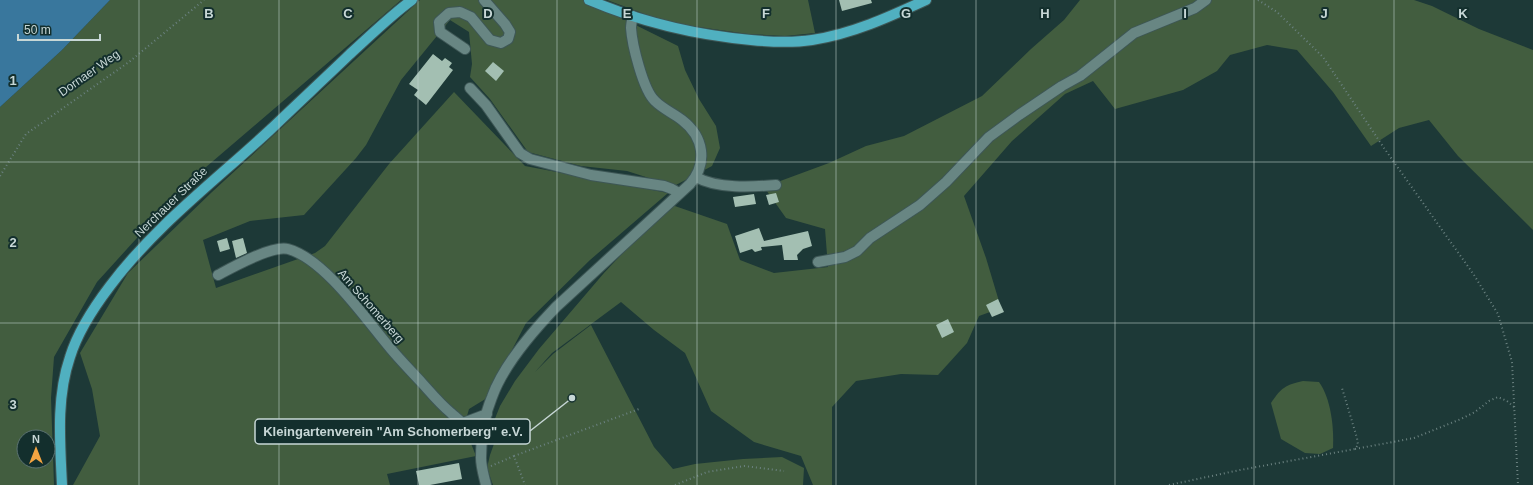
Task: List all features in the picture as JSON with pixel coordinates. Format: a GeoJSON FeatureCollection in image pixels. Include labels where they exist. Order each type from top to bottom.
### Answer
{"type":"FeatureCollection","features":[{"type":"Feature","properties":{"kind":"main road","name":"Nerchauer Straße"},"geometry":{"type":"LineString","coordinates":[[62,485],[60,408],[63,382],[70,356],[81,331],[100,299],[126,264],[191,199],[265,134],[376,30],[412,0]]}},
{"type":"Feature","properties":{"kind":"main road"},"geometry":{"type":"LineString","coordinates":[[595,1],[661,25],[714,35],[765,41],[796,42],[825,38],[864,27],[926,0]]}},
{"type":"Feature","properties":{"kind":"street"},"geometry":{"type":"LineString","coordinates":[[465,49],[440,32],[439,22],[449,12],[460,12],[471,16],[490,40],[501,43],[508,39],[510,32],[484,0]]}},
{"type":"Feature","properties":{"kind":"street"},"geometry":{"type":"LineString","coordinates":[[818,262],[845,257],[857,251],[870,238],[920,205],[946,182],[989,137],[1019,115],[1080,76],[1134,33],[1195,8],[1206,0]]}},
{"type":"Feature","properties":{"kind":"street"},"geometry":{"type":"LineString","coordinates":[[486,485],[481,459],[483,428],[492,397],[509,364],[538,326],[556,307],[627,243],[696,177],[702,161],[701,149],[697,135],[683,121],[653,100],[640,69],[633,41],[631,27],[633,16]]}},
{"type":"Feature","properties":{"kind":"street"},"geometry":{"type":"LineString","coordinates":[[470,88],[486,105],[520,153],[530,159],[591,175],[664,186],[679,193]]}},
{"type":"Feature","properties":{"kind":"street"},"geometry":{"type":"LineString","coordinates":[[696,177],[718,184],[758,186],[776,185]]}},
{"type":"Feature","properties":{"kind":"street","name":"Am Schomerberg"},"geometry":{"type":"LineString","coordinates":[[218,275],[260,255],[282,248],[300,254],[317,266],[344,292],[391,350],[450,413],[463,423],[482,442]]}},
{"type":"Feature","properties":{"kind":"street"},"geometry":{"type":"LineString","coordinates":[[463,423],[487,414]]}},
{"type":"Feature","properties":{"kind":"path","name":"Dornaer Weg"},"geometry":{"type":"LineString","coordinates":[[0,176],[26,134],[129,62],[204,0]]}},
{"type":"Feature","properties":{"kind":"path"},"geometry":{"type":"LineString","coordinates":[[1258,0],[1277,12],[1323,57],[1384,148],[1474,275],[1498,314],[1512,362],[1518,485]]}},
{"type":"Feature","properties":{"kind":"path"},"geometry":{"type":"LineString","coordinates":[[1342,388],[1357,438],[1358,445],[1355,449]]}},
{"type":"Feature","properties":{"kind":"path"},"geometry":{"type":"LineString","coordinates":[[1169,485],[1240,470],[1414,438],[1461,419],[1498,397],[1507,401],[1514,407]]}},
{"type":"Feature","properties":{"kind":"path"},"geometry":{"type":"LineString","coordinates":[[483,469],[639,409]]}},
{"type":"Feature","properties":{"kind":"path"},"geometry":{"type":"LineString","coordinates":[[514,456],[525,485]]}},
{"type":"Feature","properties":{"kind":"path"},"geometry":{"type":"LineString","coordinates":[[675,485],[707,472],[744,466],[784,471]]}},
{"type":"Feature","properties":{"kind":"green space"},"geometry":{"type":"Polygon","coordinates":[[[110,0],[401,0],[185,185],[97,282],[54,357],[51,398],[52,429],[16,429],[16,469],[53,469],[54,485],[0,485],[0,107],[62,50],[110,0]]]}},
{"type":"Feature","properties":{"kind":"green space"},"geometry":{"type":"Polygon","coordinates":[[[420,0],[585,0],[678,46],[685,70],[699,99],[716,126],[720,148],[712,166],[674,186],[627,171],[581,166],[528,152],[490,99],[470,77],[472,64],[469,32],[450,20],[401,80],[366,145],[304,215],[250,221],[203,240],[216,288],[315,253],[325,246],[389,164],[454,92],[525,166],[668,193],[590,260],[526,323],[487,398],[469,409],[463,430],[470,441],[476,456],[387,474],[390,485],[73,485],[100,436],[92,389],[80,353],[128,273],[212,192],[420,0]]]}},
{"type":"Feature","properties":{"kind":"green space"},"geometry":{"type":"Polygon","coordinates":[[[607,0],[808,0],[815,33],[785,36],[748,34],[685,25],[650,16],[607,0]]]}},
{"type":"Feature","properties":{"kind":"green space"},"geometry":{"type":"Polygon","coordinates":[[[1080,0],[1414,0],[1432,6],[1479,29],[1533,50],[1533,230],[1458,156],[1429,120],[1399,128],[1371,146],[1333,92],[1297,50],[1267,45],[1230,55],[1217,71],[1183,90],[1115,109],[1093,81],[1065,94],[1012,141],[964,196],[986,258],[1001,308],[979,316],[967,343],[938,375],[901,374],[856,381],[832,407],[832,485],[813,485],[801,456],[754,442],[711,411],[685,353],[654,330],[621,302],[552,353],[535,372],[553,354],[591,325],[654,447],[673,469],[695,464],[782,457],[804,468],[803,485],[493,485],[487,468],[499,430],[492,428],[492,426],[500,406],[515,381],[539,349],[604,273],[669,204],[727,224],[740,260],[774,273],[828,267],[825,229],[786,218],[764,187],[829,163],[866,146],[904,136],[982,96],[1064,20],[1080,0]]]}},
{"type":"Feature","properties":{"kind":"green space"},"geometry":{"type":"Polygon","coordinates":[[[1303,381],[1319,382],[1329,405],[1333,431],[1333,448],[1320,454],[1305,453],[1281,439],[1271,403],[1284,388],[1303,381]]]}},
{"type":"Feature","properties":{"kind":"water"},"geometry":{"type":"Polygon","coordinates":[[[0,0],[110,0],[62,50],[0,107],[0,0]]]}},
{"type":"Feature","properties":{"kind":"building"},"geometry":{"type":"Polygon","coordinates":[[[839,0],[871,0],[872,3],[842,11],[839,0]]]}},
{"type":"Feature","properties":{"kind":"building"},"geometry":{"type":"Polygon","coordinates":[[[433,54],[442,61],[445,58],[452,63],[449,67],[453,70],[426,105],[414,95],[418,90],[409,84],[433,54]]]}},
{"type":"Feature","properties":{"kind":"building"},"geometry":{"type":"Polygon","coordinates":[[[493,62],[504,71],[496,81],[485,71],[493,62]]]}},
{"type":"Feature","properties":{"kind":"building"},"geometry":{"type":"Polygon","coordinates":[[[776,193],[779,202],[769,205],[766,195],[776,193]]]}},
{"type":"Feature","properties":{"kind":"building"},"geometry":{"type":"Polygon","coordinates":[[[754,194],[756,204],[735,207],[733,197],[754,194]]]}},
{"type":"Feature","properties":{"kind":"building"},"geometry":{"type":"Polygon","coordinates":[[[759,228],[764,241],[808,231],[812,246],[803,249],[797,255],[798,260],[784,260],[782,245],[761,247],[762,250],[755,252],[752,249],[740,253],[735,236],[759,228]]]}},
{"type":"Feature","properties":{"kind":"building"},"geometry":{"type":"Polygon","coordinates":[[[227,238],[230,249],[220,252],[217,241],[227,238]]]}},
{"type":"Feature","properties":{"kind":"building"},"geometry":{"type":"Polygon","coordinates":[[[243,238],[247,253],[236,258],[232,241],[243,238]]]}},
{"type":"Feature","properties":{"kind":"building"},"geometry":{"type":"Polygon","coordinates":[[[998,299],[1004,312],[992,317],[986,305],[998,299]]]}},
{"type":"Feature","properties":{"kind":"building"},"geometry":{"type":"Polygon","coordinates":[[[948,319],[954,332],[942,338],[936,325],[948,319]]]}},
{"type":"Feature","properties":{"kind":"building"},"geometry":{"type":"Polygon","coordinates":[[[459,463],[462,479],[430,485],[419,485],[416,471],[459,463]]]}},
{"type":"Feature","properties":{"kind":"place","name":"Kleingartenverein \"Am Schomerberg\" e.V."},"geometry":{"type":"Point","coordinates":[572,398]}}]}
